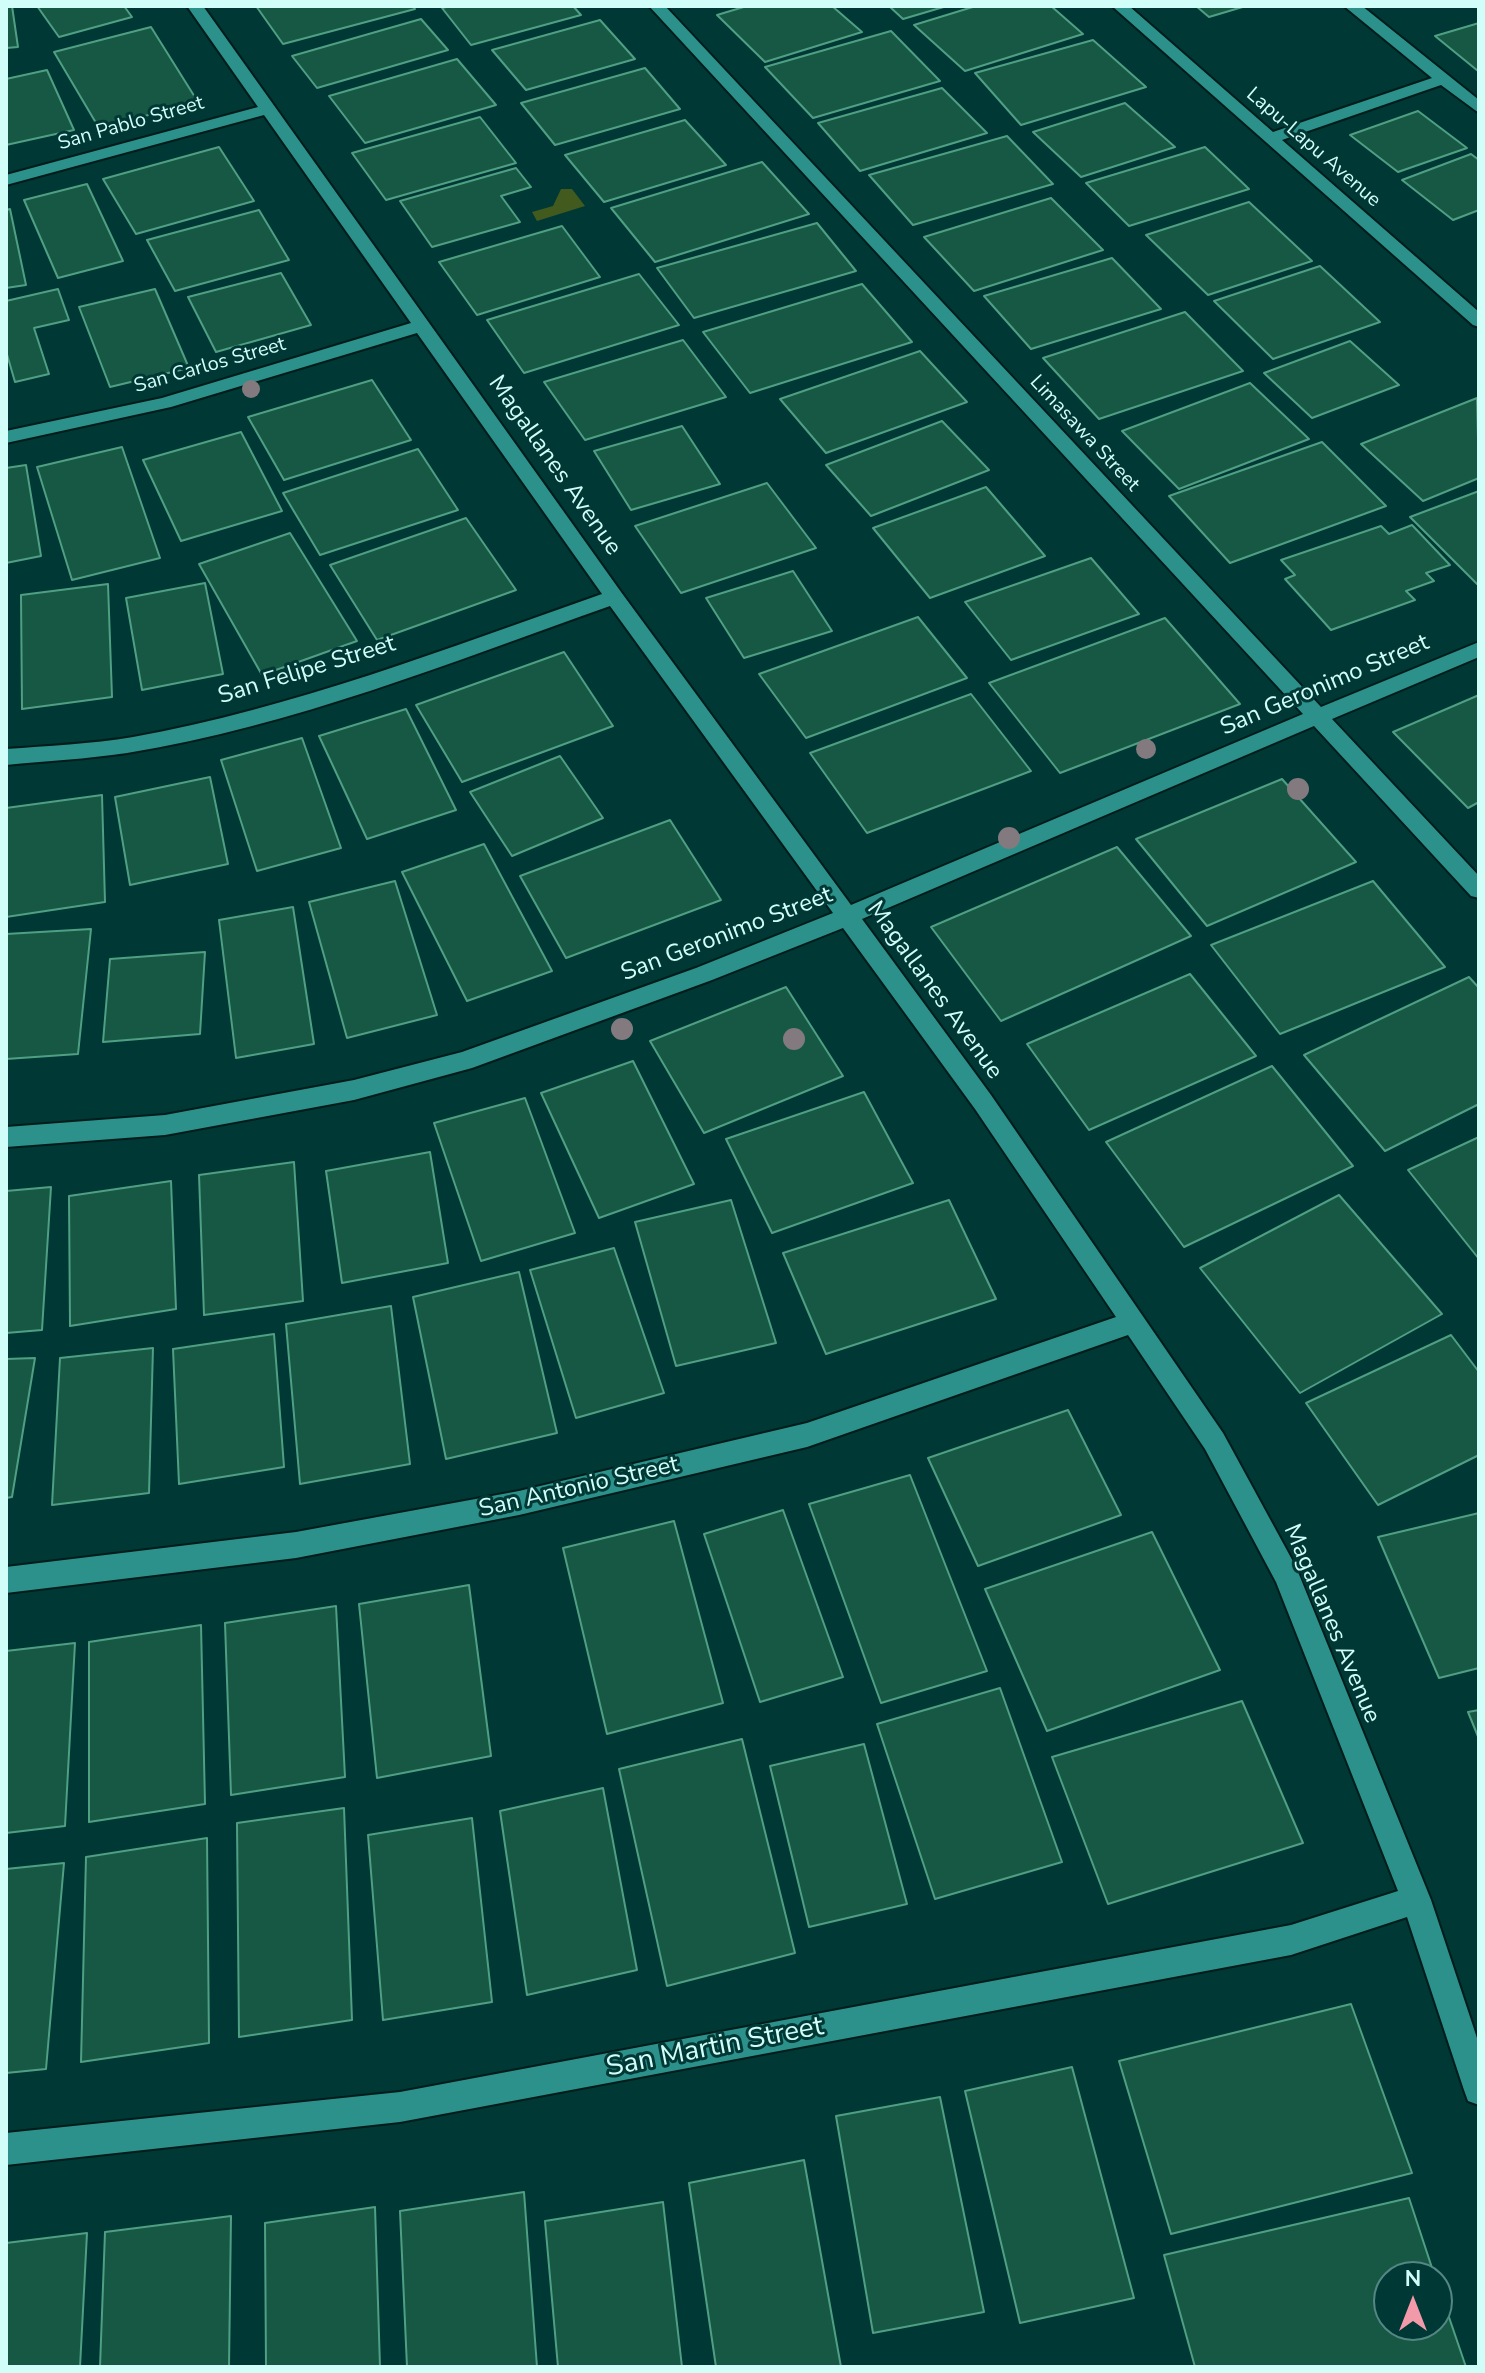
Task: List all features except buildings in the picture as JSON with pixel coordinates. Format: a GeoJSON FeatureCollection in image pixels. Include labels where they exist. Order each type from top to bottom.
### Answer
{"type":"FeatureCollection","features":[{"type":"Feature","properties":{"kind":"street","name":"Magallanes Avenue"},"geometry":{"type":"LineString","coordinates":[[195,6],[614,597],[983,1102],[1214,1441],[1287,1576],[1416,1900],[1479,2090]]}},
{"type":"Feature","properties":{"kind":"street","name":"Limasawa Street"},"geometry":{"type":"LineString","coordinates":[[657,6],[1479,890]]}},
{"type":"Feature","properties":{"kind":"street","name":"Lapu-Lapu Avenue"},"geometry":{"type":"LineString","coordinates":[[1120,6],[1479,321]]}},
{"type":"Feature","properties":{"kind":"street"},"geometry":{"type":"LineString","coordinates":[[1352,6],[1479,108]]}},
{"type":"Feature","properties":{"kind":"street"},"geometry":{"type":"LineString","coordinates":[[1269,139],[1444,79]]}},
{"type":"Feature","properties":{"kind":"street","name":"San Pablo Street"},"geometry":{"type":"LineString","coordinates":[[6,180],[268,109]]}},
{"type":"Feature","properties":{"kind":"street","name":"San Carlos Street"},"geometry":{"type":"LineString","coordinates":[[6,437],[58,429],[191,396],[423,325]]}},
{"type":"Feature","properties":{"kind":"street","name":"San Felipe Street"},"geometry":{"type":"LineString","coordinates":[[6,757],[142,743],[326,697],[614,597]]}},
{"type":"Feature","properties":{"kind":"street","name":"San Geronimo Street"},"geometry":{"type":"LineString","coordinates":[[6,1137],[165,1125],[354,1090],[464,1061],[704,974],[847,917],[893,894],[1479,649]]}},
{"type":"Feature","properties":{"kind":"street","name":"San Antonio Street"},"geometry":{"type":"LineString","coordinates":[[6,1580],[296,1545],[519,1503],[807,1435],[1134,1322]]}},
{"type":"Feature","properties":{"kind":"street","name":"San Martin Street"},"geometry":{"type":"LineString","coordinates":[[6,2149],[400,2107],[1291,1940],[1416,1900]]}},
{"type":"Feature","properties":{"kind":"shaded area"},"geometry":{"type":"Polygon","coordinates":[[[561,189],[572,189],[585,206],[537,221],[532,212],[553,206],[561,189]]]}}]}
